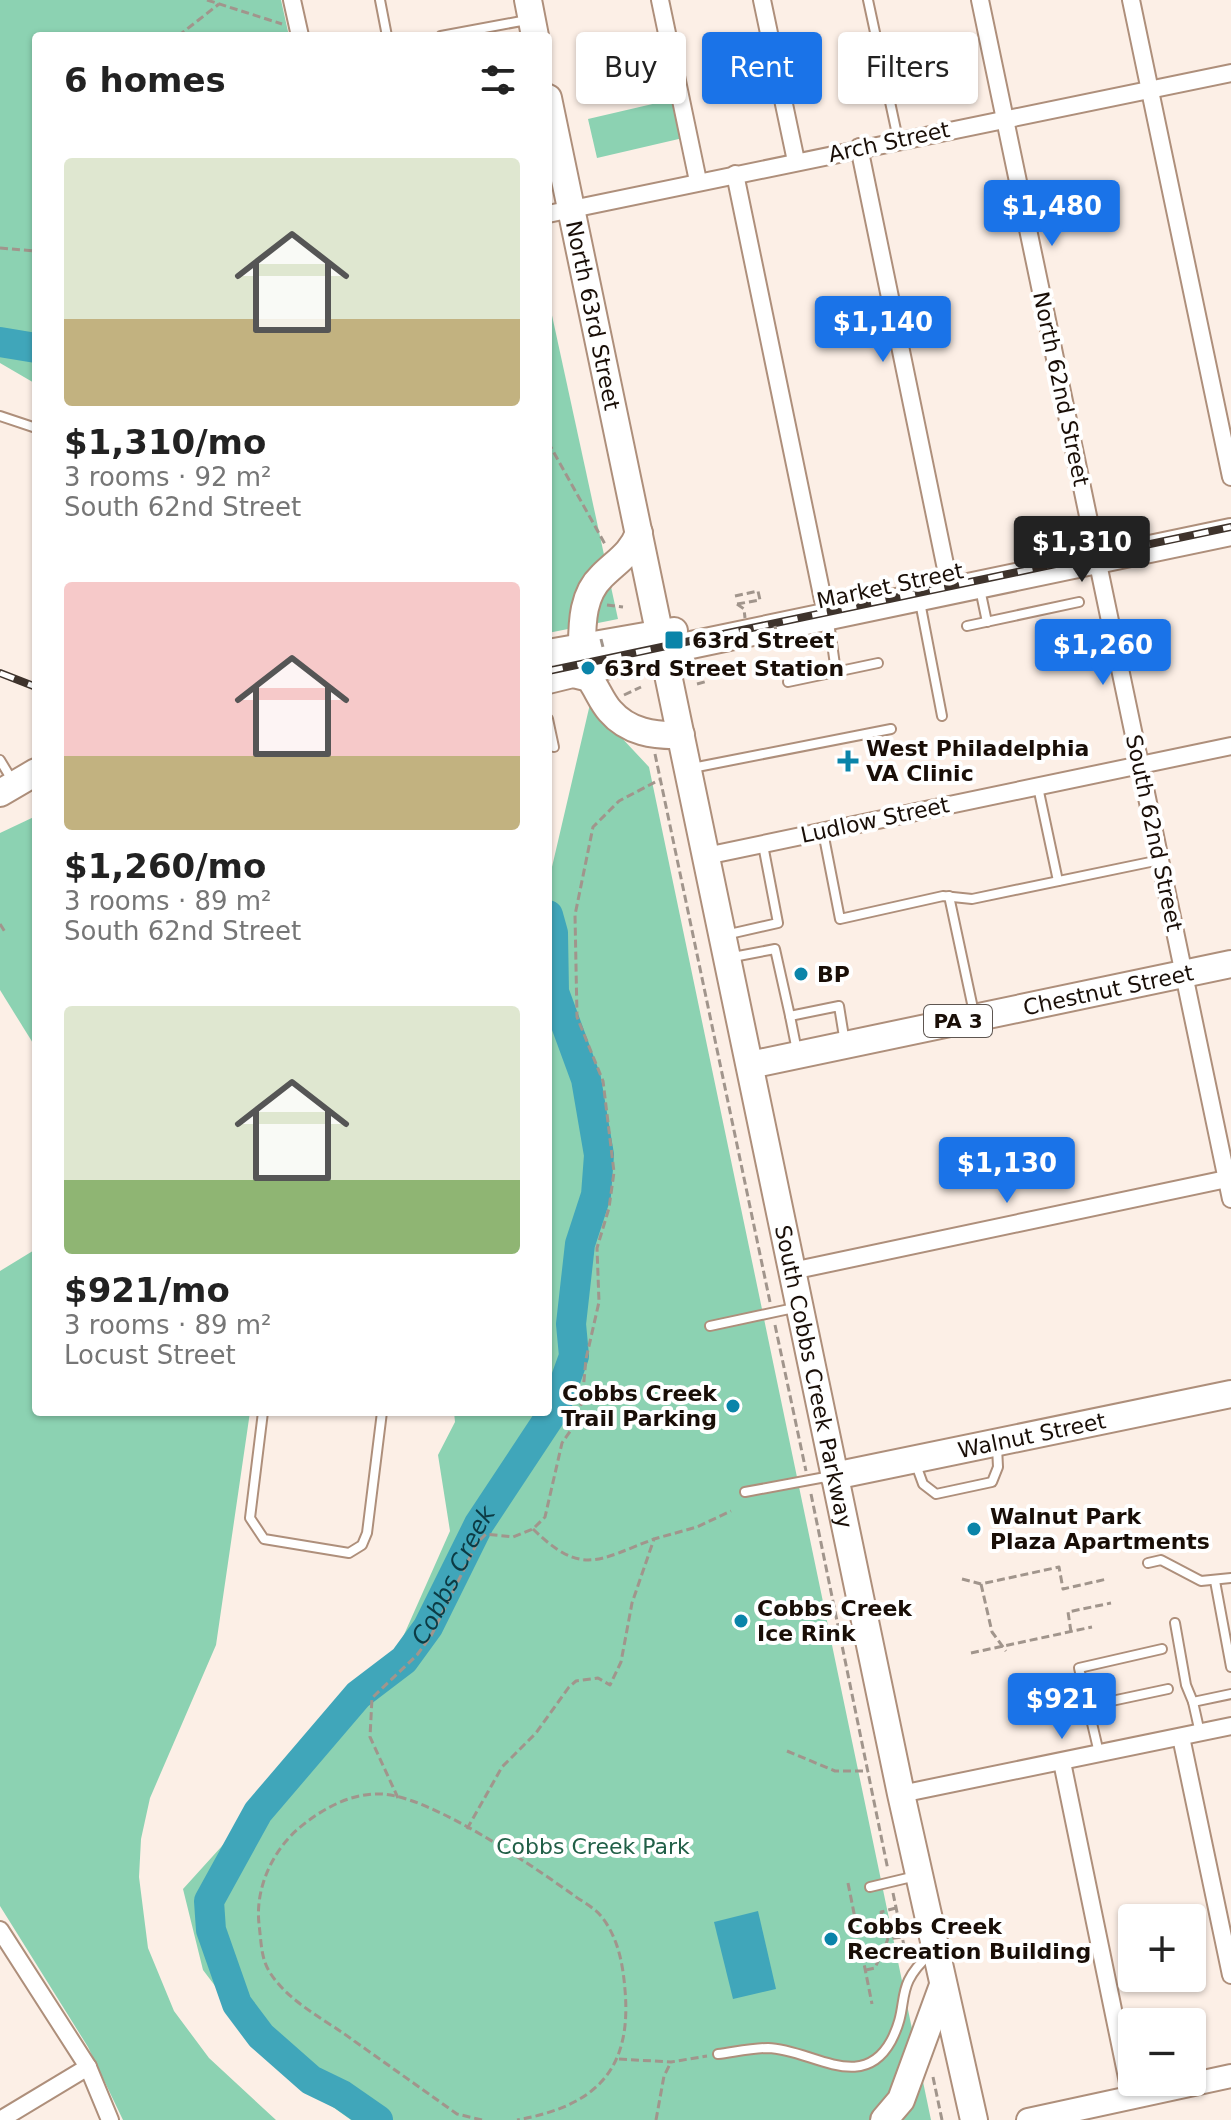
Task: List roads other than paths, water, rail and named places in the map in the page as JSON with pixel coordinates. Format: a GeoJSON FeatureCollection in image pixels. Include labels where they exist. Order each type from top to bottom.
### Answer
{"type":"FeatureCollection","features":[{"type":"Feature","properties":{"kind":"main road","name":"North 63rd Street"},"geometry":{"type":"LineString","coordinates":[[552,139],[559,212],[639,533],[661,642]]}},
{"type":"Feature","properties":{"kind":"main road","name":"Market Street"},"geometry":{"type":"LineString","coordinates":[[825,608],[919,597],[979,585],[1231,514]]}},
{"type":"Feature","properties":{"kind":"main road","name":"Market Street"},"geometry":{"type":"LineString","coordinates":[[552,679],[577,675],[661,642],[825,608],[947,574],[1231,532]]}},
{"type":"Feature","properties":{"kind":"main road"},"geometry":{"type":"LineString","coordinates":[[595,644],[583,619],[589,593],[604,574],[631,551],[639,533]]}},
{"type":"Feature","properties":{"kind":"main road","name":"Market Street"},"geometry":{"type":"LineString","coordinates":[[552,652],[595,644],[661,642]]}},
{"type":"Feature","properties":{"kind":"main road","name":"South Cobbs Creek Parkway"},"geometry":{"type":"LineString","coordinates":[[661,642],[918,1876],[974,2120]]}},
{"type":"Feature","properties":{"kind":"main road"},"geometry":{"type":"LineString","coordinates":[[577,675],[589,678],[610,712],[631,728],[651,734],[681,735]]}},
{"type":"Feature","properties":{"kind":"main road","name":"Chestnut Street"},"geometry":{"type":"LineString","coordinates":[[750,1065],[1231,964]]}},
{"type":"Feature","properties":{"kind":"main road","name":"Walnut Street"},"geometry":{"type":"LineString","coordinates":[[834,1476],[1231,1394]]}},
{"type":"Feature","properties":{"kind":"main road"},"geometry":{"type":"LineString","coordinates":[[884,2120],[901,2100],[942,1988]]}},
{"type":"Feature","properties":{"kind":"main road"},"geometry":{"type":"LineString","coordinates":[[1028,2120],[1231,2076]]}},
{"type":"Feature","properties":{"kind":"street"},"geometry":{"type":"LineString","coordinates":[[292,0],[299,32]]}},
{"type":"Feature","properties":{"kind":"street"},"geometry":{"type":"LineString","coordinates":[[660,0],[698,181]]}},
{"type":"Feature","properties":{"kind":"street"},"geometry":{"type":"LineString","coordinates":[[762,0],[796,161]]}},
{"type":"Feature","properties":{"kind":"street","name":"North 62nd Street"},"geometry":{"type":"LineString","coordinates":[[980,0],[1095,551]]}},
{"type":"Feature","properties":{"kind":"street"},"geometry":{"type":"LineString","coordinates":[[1131,0],[1231,477]]}},
{"type":"Feature","properties":{"kind":"street","name":"Arch Street"},"geometry":{"type":"LineString","coordinates":[[559,212],[859,147],[1231,73]]}},
{"type":"Feature","properties":{"kind":"street"},"geometry":{"type":"LineString","coordinates":[[859,147],[947,574]]}},
{"type":"Feature","properties":{"kind":"street"},"geometry":{"type":"LineString","coordinates":[[735,174],[825,608]]}},
{"type":"Feature","properties":{"kind":"street","name":"South 62nd Street"},"geometry":{"type":"LineString","coordinates":[[1095,551],[1231,1199]]}},
{"type":"Feature","properties":{"kind":"street","name":"Ludlow Street"},"geometry":{"type":"LineString","coordinates":[[706,856],[1231,746]]}},
{"type":"Feature","properties":{"kind":"street"},"geometry":{"type":"LineString","coordinates":[[792,1271],[1229,1179]]}},
{"type":"Feature","properties":{"kind":"street"},"geometry":{"type":"LineString","coordinates":[[901,1794],[1231,1726]]}},
{"type":"Feature","properties":{"kind":"street"},"geometry":{"type":"LineString","coordinates":[[1181,1737],[1231,1975]]}},
{"type":"Feature","properties":{"kind":"street"},"geometry":{"type":"LineString","coordinates":[[1062,1762],[1131,2097]]}},
{"type":"Feature","properties":{"kind":"street"},"geometry":{"type":"LineString","coordinates":[[0,1930],[88,2067],[110,2120]]}},
{"type":"Feature","properties":{"kind":"street"},"geometry":{"type":"LineString","coordinates":[[4,2115],[88,2067]]}},
{"type":"Feature","properties":{"kind":"lane"},"geometry":{"type":"LineString","coordinates":[[380,0],[386,32]]}},
{"type":"Feature","properties":{"kind":"lane"},"geometry":{"type":"LineString","coordinates":[[868,0],[898,139]]}},
{"type":"Feature","properties":{"kind":"lane"},"geometry":{"type":"LineString","coordinates":[[488,32],[531,18]]}},
{"type":"Feature","properties":{"kind":"lane"},"geometry":{"type":"LineString","coordinates":[[0,416],[32,427]]}},
{"type":"Feature","properties":{"kind":"lane"},"geometry":{"type":"LineString","coordinates":[[979,585],[987,622]]}},
{"type":"Feature","properties":{"kind":"lane"},"geometry":{"type":"LineString","coordinates":[[919,597],[942,716]]}},
{"type":"Feature","properties":{"kind":"lane"},"geometry":{"type":"LineString","coordinates":[[967,626],[1079,602]]}},
{"type":"Feature","properties":{"kind":"lane"},"geometry":{"type":"LineString","coordinates":[[825,608],[836,672]]}},
{"type":"Feature","properties":{"kind":"lane"},"geometry":{"type":"LineString","coordinates":[[788,682],[878,663]]}},
{"type":"Feature","properties":{"kind":"lane"},"geometry":{"type":"LineString","coordinates":[[688,769],[891,729]]}},
{"type":"Feature","properties":{"kind":"lane"},"geometry":{"type":"LineString","coordinates":[[552,738],[554,747]]}},
{"type":"Feature","properties":{"kind":"lane"},"geometry":{"type":"LineString","coordinates":[[0,760],[17,789]]}},
{"type":"Feature","properties":{"kind":"lane"},"geometry":{"type":"LineString","coordinates":[[1038,786],[1058,881]]}},
{"type":"Feature","properties":{"kind":"lane"},"geometry":{"type":"LineString","coordinates":[[823,831],[840,919],[949,896],[972,899],[1160,860]]}},
{"type":"Feature","properties":{"kind":"lane"},"geometry":{"type":"LineString","coordinates":[[725,947],[778,923],[763,844]]}},
{"type":"Feature","properties":{"kind":"lane"},"geometry":{"type":"LineString","coordinates":[[949,896],[975,1018]]}},
{"type":"Feature","properties":{"kind":"lane"},"geometry":{"type":"LineString","coordinates":[[725,947],[775,949],[798,1055]]}},
{"type":"Feature","properties":{"kind":"lane"},"geometry":{"type":"LineString","coordinates":[[790,1016],[839,1006],[845,1045]]}},
{"type":"Feature","properties":{"kind":"lane"},"geometry":{"type":"LineString","coordinates":[[710,1326],[799,1307]]}},
{"type":"Feature","properties":{"kind":"lane"},"geometry":{"type":"LineString","coordinates":[[263,1416],[250,1518],[254,1530],[264,1539],[349,1553],[362,1545],[367,1533],[382,1416]]}},
{"type":"Feature","properties":{"kind":"lane"},"geometry":{"type":"LineString","coordinates":[[915,1461],[923,1484],[936,1494],[992,1482],[998,1467],[997,1444]]}},
{"type":"Feature","properties":{"kind":"lane"},"geometry":{"type":"LineString","coordinates":[[745,1492],[807,1478],[834,1476]]}},
{"type":"Feature","properties":{"kind":"lane"},"geometry":{"type":"LineString","coordinates":[[1148,1563],[1161,1560],[1201,1581],[1231,1578]]}},
{"type":"Feature","properties":{"kind":"lane"},"geometry":{"type":"LineString","coordinates":[[1215,1581],[1231,1667]]}},
{"type":"Feature","properties":{"kind":"lane"},"geometry":{"type":"LineString","coordinates":[[1175,1623],[1186,1685],[1200,1733]]}},
{"type":"Feature","properties":{"kind":"lane"},"geometry":{"type":"LineString","coordinates":[[1099,1754],[1079,1668],[1162,1649]]}},
{"type":"Feature","properties":{"kind":"lane"},"geometry":{"type":"LineString","coordinates":[[1088,1706],[1168,1689]]}},
{"type":"Feature","properties":{"kind":"lane"},"geometry":{"type":"LineString","coordinates":[[1193,1702],[1231,1694]]}},
{"type":"Feature","properties":{"kind":"lane"},"geometry":{"type":"LineString","coordinates":[[870,1887],[918,1876]]}},
{"type":"Feature","properties":{"kind":"lane"},"geometry":{"type":"LineString","coordinates":[[718,2054],[768,2048],[800,2053],[837,2068],[853,2068],[874,2061],[886,2050],[894,2034],[910,1972],[934,1950]]}},
{"type":"Feature","properties":{"kind":"water"},"geometry":{"type":"Polygon","coordinates":[[[758,1911],[776,1989],[733,1999],[714,1922],[758,1911]]]}},
{"type":"Feature","properties":{"kind":"waterway","name":"Cobbs Creek"},"geometry":{"type":"LineString","coordinates":[[0,342],[32,347]]}},
{"type":"Feature","properties":{"kind":"waterway","name":"Cobbs Creek"},"geometry":{"type":"LineString","coordinates":[[552,929],[554,992],[586,1079],[599,1155],[596,1195],[580,1244],[571,1324],[574,1356],[552,1414]]}},
{"type":"Feature","properties":{"kind":"waterway","name":"Cobbs Creek"},"geometry":{"type":"LineString","coordinates":[[378,2120],[342,2095],[311,2080],[261,2036],[237,2004],[211,1930],[209,1901],[258,1812],[358,1695],[404,1660],[428,1627],[479,1524],[550,1416]]}},
{"type":"Feature","properties":{"kind":"railway"},"geometry":{"type":"LineString","coordinates":[[552,670],[1231,527]]}},
{"type":"Feature","properties":{"kind":"railway"},"geometry":{"type":"LineString","coordinates":[[0,673],[32,685]]}},
{"type":"Feature","properties":{"kind":"place","name":"63rd Street"},"geometry":{"type":"Point","coordinates":[674,640]}},
{"type":"Feature","properties":{"kind":"place","name":"63rd Street Station"},"geometry":{"type":"Point","coordinates":[588,668]}},
{"type":"Feature","properties":{"kind":"place","name":"West Philadelphia VA Clinic"},"geometry":{"type":"Point","coordinates":[848,761]}},
{"type":"Feature","properties":{"kind":"place","name":"BP"},"geometry":{"type":"Point","coordinates":[801,974]}},
{"type":"Feature","properties":{"kind":"place","name":"Cobbs Creek Trail Parking"},"geometry":{"type":"Point","coordinates":[733,1406]}},
{"type":"Feature","properties":{"kind":"place","name":"Walnut Park Plaza Apartments"},"geometry":{"type":"Point","coordinates":[974,1529]}},
{"type":"Feature","properties":{"kind":"place","name":"Cobbs Creek Ice Rink"},"geometry":{"type":"Point","coordinates":[741,1621]}},
{"type":"Feature","properties":{"kind":"place","name":"Cobbs Creek Recreation Building"},"geometry":{"type":"Point","coordinates":[831,1939]}},
{"type":"Feature","properties":{"kind":"park label","name":"Cobbs Creek Park"},"geometry":{"type":"Point","coordinates":[593,1846]}}]}
